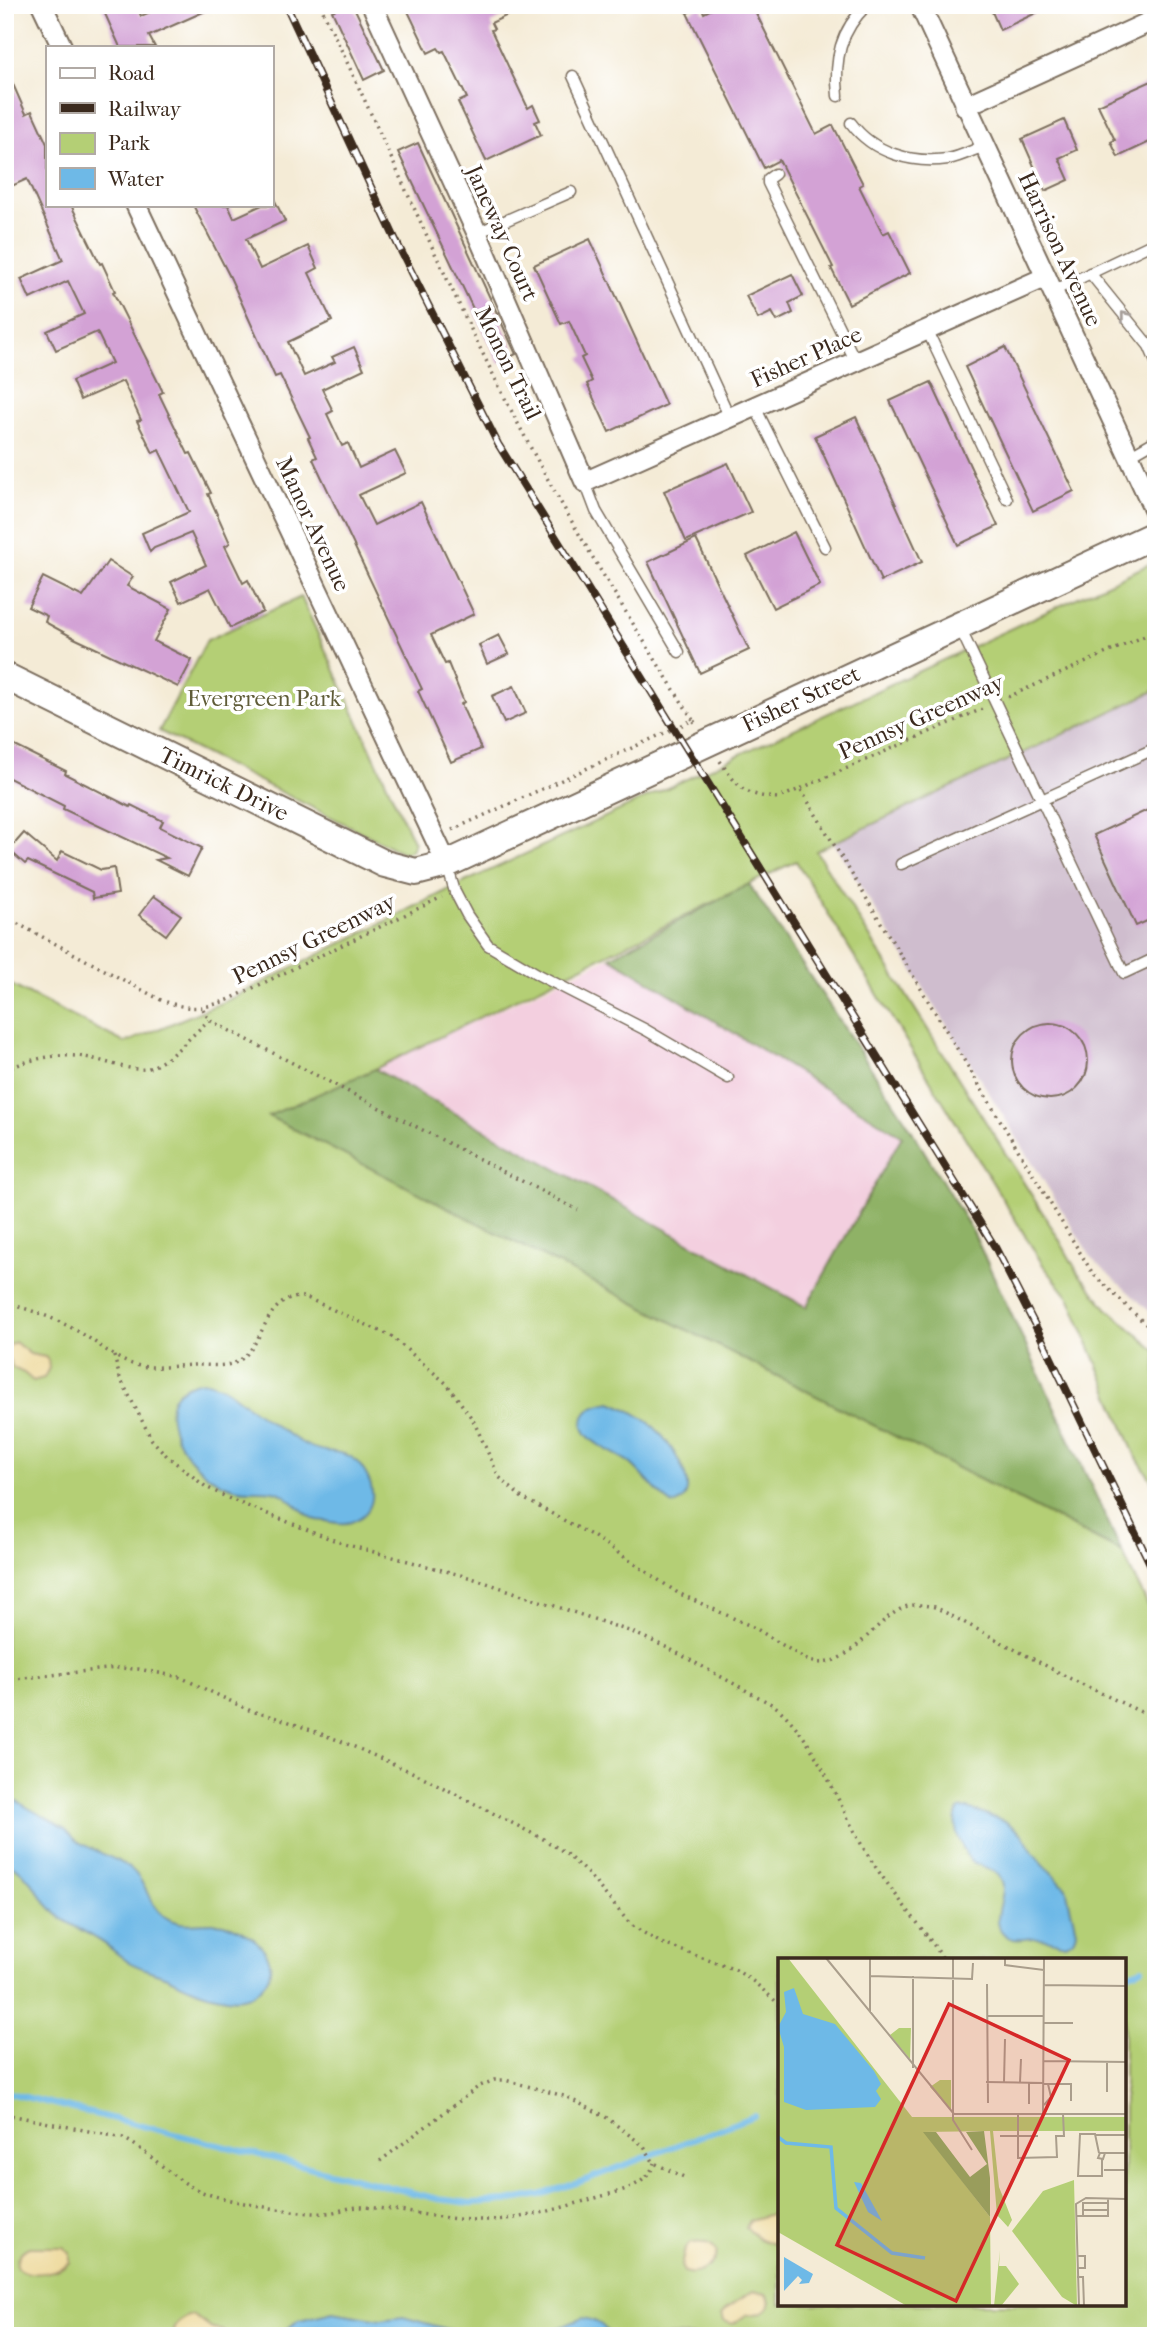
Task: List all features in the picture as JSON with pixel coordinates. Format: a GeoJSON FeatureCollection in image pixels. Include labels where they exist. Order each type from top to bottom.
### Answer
{"type":"FeatureCollection","features":[{"type":"Feature","properties":{"kind":"street"},"geometry":{"type":"LineString","coordinates":[[42,5],[62,46]]}},
{"type":"Feature","properties":{"kind":"street","name":"Janeway Court"},"geometry":{"type":"LineString","coordinates":[[372,5],[477,233],[585,482]]}},
{"type":"Feature","properties":{"kind":"street","name":"Harrison Avenue"},"geometry":{"type":"LineString","coordinates":[[920,5],[1156,514]]}},
{"type":"Feature","properties":{"kind":"street"},"geometry":{"type":"LineString","coordinates":[[965,106],[1156,19]]}},
{"type":"Feature","properties":{"kind":"street","name":"Manor Avenue"},"geometry":{"type":"LineString","coordinates":[[136,206],[447,864]]}},
{"type":"Feature","properties":{"kind":"street","name":"Fisher Place"},"geometry":{"type":"LineString","coordinates":[[585,482],[927,330],[1050,284]]}},
{"type":"Feature","properties":{"kind":"street","name":"Fisher Street"},"geometry":{"type":"LineString","coordinates":[[447,864],[1156,534]]}},
{"type":"Feature","properties":{"kind":"street","name":"Timrick Drive"},"geometry":{"type":"LineString","coordinates":[[5,676],[385,864],[416,872],[447,864]]}},
{"type":"Feature","properties":{"kind":"lane"},"geometry":{"type":"LineString","coordinates":[[838,96],[837,59],[842,39],[852,21],[867,5]]}},
{"type":"Feature","properties":{"kind":"lane"},"geometry":{"type":"LineString","coordinates":[[573,76],[730,418]]}},
{"type":"Feature","properties":{"kind":"lane"},"geometry":{"type":"LineString","coordinates":[[850,124],[876,147],[922,161],[951,159],[984,146]]}},
{"type":"Feature","properties":{"kind":"lane"},"geometry":{"type":"LineString","coordinates":[[775,174],[768,179],[768,183],[856,362]]}},
{"type":"Feature","properties":{"kind":"lane"},"geometry":{"type":"LineString","coordinates":[[477,233],[571,192]]}},
{"type":"Feature","properties":{"kind":"lane"},"geometry":{"type":"LineString","coordinates":[[1050,284],[1090,273],[1156,242]]}},
{"type":"Feature","properties":{"kind":"lane"},"geometry":{"type":"LineString","coordinates":[[1090,273],[1149,346],[1156,362]]}},
{"type":"Feature","properties":{"kind":"lane"},"geometry":{"type":"LineString","coordinates":[[927,330],[1007,499]]}},
{"type":"Feature","properties":{"kind":"lane"},"geometry":{"type":"LineString","coordinates":[[754,407],[825,547]]}},
{"type":"Feature","properties":{"kind":"lane"},"geometry":{"type":"LineString","coordinates":[[1129,456],[1155,441],[1156,422]]}},
{"type":"Feature","properties":{"kind":"lane"},"geometry":{"type":"LineString","coordinates":[[585,482],[596,511],[679,652]]}},
{"type":"Feature","properties":{"kind":"lane"},"geometry":{"type":"LineString","coordinates":[[959,626],[1124,973],[1156,958]]}},
{"type":"Feature","properties":{"kind":"lane"},"geometry":{"type":"LineString","coordinates":[[901,864],[1156,748]]}},
{"type":"Feature","properties":{"kind":"lane"},"geometry":{"type":"LineString","coordinates":[[447,864],[455,891],[467,915],[488,945],[728,1077]]}},
{"type":"Feature","properties":{"kind":"path","name":"Monon Trail"},"geometry":{"type":"LineString","coordinates":[[320,5],[427,236],[524,436],[593,559],[693,720]]}},
{"type":"Feature","properties":{"kind":"path","name":"Pennsy Greenway"},"geometry":{"type":"LineString","coordinates":[[713,751],[734,781],[755,796],[779,798],[1156,631]]}},
{"type":"Feature","properties":{"kind":"path"},"geometry":{"type":"LineString","coordinates":[[455,837],[452,829],[693,720],[701,731]]}},
{"type":"Feature","properties":{"kind":"path"},"geometry":{"type":"LineString","coordinates":[[801,790],[1093,1274],[1156,1334]]}},
{"type":"Feature","properties":{"kind":"path","name":"Pennsy Greenway"},"geometry":{"type":"LineString","coordinates":[[203,1009],[228,1000],[440,898]]}},
{"type":"Feature","properties":{"kind":"path"},"geometry":{"type":"LineString","coordinates":[[5,917],[161,1000],[181,1008],[203,1009],[209,1020],[578,1210]]}},
{"type":"Feature","properties":{"kind":"path"},"geometry":{"type":"LineString","coordinates":[[5,1070],[44,1056],[86,1057],[139,1069],[148,1068],[169,1055],[209,1020]]}},
{"type":"Feature","properties":{"kind":"path"},"geometry":{"type":"LineString","coordinates":[[5,1303],[35,1310],[82,1334],[128,1363],[143,1366],[233,1363],[248,1351],[281,1302],[305,1297],[391,1336],[447,1384],[473,1420],[499,1477],[521,1497],[593,1536],[678,1593],[755,1628],[807,1660],[816,1663],[835,1660],[899,1610],[920,1604],[934,1607],[1071,1679],[1156,1719]]}},
{"type":"Feature","properties":{"kind":"path"},"geometry":{"type":"LineString","coordinates":[[113,1354],[120,1378],[152,1440],[167,1456],[206,1487],[344,1544],[472,1578],[632,1632],[668,1648],[775,1706],[787,1716],[804,1738],[870,1859],[943,1958]]}},
{"type":"Feature","properties":{"kind":"path"},"geometry":{"type":"LineString","coordinates":[[5,1680],[117,1668],[138,1669],[180,1677],[251,1711],[343,1742],[421,1776],[545,1840],[582,1868],[631,1925],[661,1942],[736,1970],[778,2004]]}},
{"type":"Feature","properties":{"kind":"path"},"geometry":{"type":"LineString","coordinates":[[380,2161],[478,2087],[494,2080],[528,2085],[564,2096],[603,2115],[644,2146],[654,2162],[686,2178]]}},
{"type":"Feature","properties":{"kind":"path"},"geometry":{"type":"LineString","coordinates":[[5,2114],[123,2138],[139,2146],[180,2181],[208,2195],[307,2212],[328,2213],[359,2206],[479,2220],[516,2218],[550,2212],[625,2190],[641,2182],[652,2172],[654,2162]]}},
{"type":"Feature","properties":{"kind":"shaded area"},"geometry":{"type":"Polygon","coordinates":[[[1156,690],[1156,1317],[1093,1260],[833,842],[1156,690]]]}},
{"type":"Feature","properties":{"kind":"shaded area"},"geometry":{"type":"Polygon","coordinates":[[[610,957],[902,1136],[806,1307],[375,1069],[610,957]]]}},
{"type":"Feature","properties":{"kind":"green space"},"geometry":{"type":"Polygon","coordinates":[[[1156,561],[1156,690],[816,851],[1078,1273],[1107,1308],[1156,1351],[1156,1487],[1135,1455],[1070,1299],[1043,1265],[796,861],[375,1069],[269,1116],[1122,1552],[1156,1622],[1156,2336],[5,2336],[5,982],[125,1043],[228,1000],[452,888],[1156,561]]]}},
{"type":"Feature","properties":{"kind":"green space","name":"Evergreen Park"},"geometry":{"type":"Polygon","coordinates":[[[301,597],[414,843],[411,851],[403,853],[159,731],[207,640],[301,597]]]}},
{"type":"Feature","properties":{"kind":"green space"},"geometry":{"type":"Polygon","coordinates":[[[749,884],[906,1121],[974,1234],[1122,1552],[268,1116],[375,1069],[806,1307],[902,1136],[610,957],[749,884]]]}},
{"type":"Feature","properties":{"kind":"sand"},"geometry":{"type":"Polygon","coordinates":[[[15,1342],[30,1354],[48,1360],[49,1368],[44,1378],[33,1381],[13,1368],[6,1354],[9,1345],[15,1342]]]}},
{"type":"Feature","properties":{"kind":"sand"},"geometry":{"type":"Polygon","coordinates":[[[771,2214],[778,2216],[778,2246],[760,2239],[746,2228],[750,2220],[771,2214]]]}},
{"type":"Feature","properties":{"kind":"sand"},"geometry":{"type":"Polygon","coordinates":[[[690,2243],[709,2244],[717,2252],[709,2266],[699,2272],[684,2272],[681,2266],[685,2249],[690,2243]]]}},
{"type":"Feature","properties":{"kind":"sand"},"geometry":{"type":"Polygon","coordinates":[[[29,2247],[63,2247],[70,2253],[70,2262],[59,2269],[44,2273],[23,2271],[17,2268],[18,2258],[29,2247]]]}},
{"type":"Feature","properties":{"kind":"sand"},"geometry":{"type":"Polygon","coordinates":[[[753,2291],[766,2294],[770,2301],[768,2308],[763,2313],[746,2315],[733,2324],[724,2321],[722,2314],[727,2308],[753,2291]]]}},
{"type":"Feature","properties":{"kind":"sand"},"geometry":{"type":"Polygon","coordinates":[[[193,2315],[212,2329],[235,2336],[174,2336],[179,2322],[193,2315]]]}},
{"type":"Feature","properties":{"kind":"water"},"geometry":{"type":"Polygon","coordinates":[[[202,1381],[224,1389],[304,1444],[344,1454],[358,1462],[371,1486],[370,1507],[359,1518],[348,1523],[317,1520],[280,1493],[239,1489],[213,1479],[181,1446],[171,1418],[171,1405],[175,1395],[187,1386],[202,1381]]]}},
{"type":"Feature","properties":{"kind":"water"},"geometry":{"type":"Polygon","coordinates":[[[611,1402],[642,1418],[664,1438],[687,1481],[687,1492],[683,1500],[673,1505],[630,1463],[599,1445],[585,1432],[583,1425],[586,1413],[595,1406],[611,1402]]]}},
{"type":"Feature","properties":{"kind":"water"},"geometry":{"type":"Polygon","coordinates":[[[5,1792],[64,1828],[79,1842],[127,1866],[138,1877],[158,1911],[172,1921],[223,1924],[252,1938],[266,1953],[270,1962],[270,1972],[265,1982],[256,1992],[244,1998],[231,1999],[207,1994],[127,1961],[101,1941],[61,1918],[22,1873],[5,1863],[5,1792]]]}},
{"type":"Feature","properties":{"kind":"water"},"geometry":{"type":"Polygon","coordinates":[[[968,1808],[1005,1821],[1022,1834],[1034,1854],[1066,1888],[1076,1931],[1070,1942],[1066,1944],[1043,1938],[1014,1939],[1001,1931],[998,1914],[1003,1888],[1001,1880],[993,1871],[971,1862],[956,1829],[959,1809],[968,1808]]]}},
{"type":"Feature","properties":{"kind":"water"},"geometry":{"type":"Polygon","coordinates":[[[333,2312],[381,2320],[403,2317],[465,2336],[277,2336],[299,2320],[333,2312]]]}},
{"type":"Feature","properties":{"kind":"water"},"geometry":{"type":"Polygon","coordinates":[[[583,2318],[599,2323],[610,2336],[538,2336],[583,2318]]]}},
{"type":"Feature","properties":{"kind":"building"},"geometry":{"type":"Polygon","coordinates":[[[101,5],[136,5],[141,16],[167,5],[219,5],[149,36],[154,46],[120,46],[101,5]]]}},
{"type":"Feature","properties":{"kind":"building"},"geometry":{"type":"Polygon","coordinates":[[[344,5],[353,5],[384,70],[364,80],[332,11],[344,5]]]}},
{"type":"Feature","properties":{"kind":"building"},"geometry":{"type":"Polygon","coordinates":[[[405,5],[529,5],[491,23],[494,29],[491,30],[528,108],[533,105],[540,120],[535,122],[541,135],[486,161],[458,102],[467,98],[444,51],[441,52],[438,48],[428,53],[405,5]]]}},
{"type":"Feature","properties":{"kind":"building"},"geometry":{"type":"Polygon","coordinates":[[[719,5],[752,5],[816,134],[833,125],[863,184],[859,186],[883,234],[889,231],[910,273],[849,304],[779,160],[764,168],[687,13],[701,6],[704,13],[719,5]]]}},
{"type":"Feature","properties":{"kind":"building"},"geometry":{"type":"Polygon","coordinates":[[[989,5],[1053,5],[1000,30],[989,5]]]}},
{"type":"Feature","properties":{"kind":"building"},"geometry":{"type":"Polygon","coordinates":[[[5,66],[26,114],[32,111],[46,142],[46,206],[71,206],[100,264],[102,263],[115,291],[113,292],[163,392],[159,394],[188,454],[191,453],[211,493],[208,494],[230,543],[225,546],[243,583],[248,580],[263,612],[230,628],[210,588],[181,602],[171,582],[206,565],[191,533],[150,552],[142,533],[189,512],[159,450],[153,453],[137,421],[141,420],[123,381],[80,400],[72,381],[112,363],[97,332],[56,350],[47,331],[84,314],[68,281],[30,299],[21,279],[63,260],[27,179],[5,189],[5,66]]]}},
{"type":"Feature","properties":{"kind":"building"},"geometry":{"type":"Polygon","coordinates":[[[1156,79],[1156,139],[1118,157],[1111,142],[1115,140],[1098,105],[1156,79]]]}},
{"type":"Feature","properties":{"kind":"building"},"geometry":{"type":"Polygon","coordinates":[[[1064,120],[1077,150],[1059,158],[1069,180],[1045,191],[1022,139],[1064,120]]]}},
{"type":"Feature","properties":{"kind":"building"},"geometry":{"type":"Polygon","coordinates":[[[418,143],[516,354],[499,363],[398,152],[418,143]]]}},
{"type":"Feature","properties":{"kind":"building"},"geometry":{"type":"Polygon","coordinates":[[[273,199],[285,221],[246,239],[260,269],[308,246],[318,268],[309,273],[332,321],[288,342],[304,376],[335,362],[332,357],[354,347],[364,369],[322,389],[333,411],[327,414],[342,446],[348,443],[359,468],[395,451],[406,473],[359,495],[374,525],[421,502],[474,614],[431,635],[445,664],[448,663],[464,702],[461,704],[481,749],[451,762],[418,691],[422,689],[313,459],[317,457],[308,438],[310,437],[280,375],[275,377],[230,277],[194,206],[228,206],[234,218],[260,206],[273,206],[273,199]]]}},
{"type":"Feature","properties":{"kind":"building"},"geometry":{"type":"Polygon","coordinates":[[[590,239],[666,405],[609,432],[587,384],[592,381],[581,358],[585,356],[569,321],[561,324],[534,265],[590,239]]]}},
{"type":"Feature","properties":{"kind":"building"},"geometry":{"type":"Polygon","coordinates":[[[792,274],[803,296],[789,303],[793,313],[777,321],[772,312],[758,319],[746,296],[792,274]]]}},
{"type":"Feature","properties":{"kind":"building"},"geometry":{"type":"Polygon","coordinates":[[[1005,347],[1074,491],[1033,511],[965,367],[1005,347]]]}},
{"type":"Feature","properties":{"kind":"building"},"geometry":{"type":"Polygon","coordinates":[[[931,382],[998,526],[958,545],[890,401],[931,382]]]}},
{"type":"Feature","properties":{"kind":"building"},"geometry":{"type":"Polygon","coordinates":[[[856,417],[922,562],[881,581],[815,436],[856,417]]]}},
{"type":"Feature","properties":{"kind":"building"},"geometry":{"type":"Polygon","coordinates":[[[728,463],[751,512],[686,541],[664,491],[728,463]]]}},
{"type":"Feature","properties":{"kind":"building"},"geometry":{"type":"Polygon","coordinates":[[[794,532],[820,585],[773,608],[747,556],[794,532]]]}},
{"type":"Feature","properties":{"kind":"building"},"geometry":{"type":"Polygon","coordinates":[[[696,539],[749,650],[700,673],[648,562],[696,539]]]}},
{"type":"Feature","properties":{"kind":"building"},"geometry":{"type":"Polygon","coordinates":[[[108,561],[133,577],[127,586],[171,609],[154,641],[192,660],[178,687],[74,638],[45,622],[47,616],[28,607],[43,577],[83,597],[108,561]]]}},
{"type":"Feature","properties":{"kind":"building"},"geometry":{"type":"Polygon","coordinates":[[[499,635],[509,654],[487,664],[479,645],[499,635]]]}},
{"type":"Feature","properties":{"kind":"building"},"geometry":{"type":"Polygon","coordinates":[[[514,686],[526,713],[504,723],[492,696],[514,686]]]}},
{"type":"Feature","properties":{"kind":"building"},"geometry":{"type":"Polygon","coordinates":[[[5,741],[130,807],[131,805],[163,821],[160,827],[202,848],[188,876],[156,860],[167,858],[63,809],[64,806],[5,776],[5,741]]]}},
{"type":"Feature","properties":{"kind":"building"},"geometry":{"type":"Polygon","coordinates":[[[1156,806],[1156,917],[1136,926],[1094,835],[1156,806]]]}},
{"type":"Feature","properties":{"kind":"building"},"geometry":{"type":"Polygon","coordinates":[[[24,833],[57,861],[62,851],[101,870],[114,868],[118,894],[93,898],[92,892],[28,861],[25,864],[9,850],[24,833]]]}},
{"type":"Feature","properties":{"kind":"building"},"geometry":{"type":"Polygon","coordinates":[[[154,896],[181,915],[166,935],[139,915],[154,896]]]}},
{"type":"Feature","properties":{"kind":"building"},"geometry":{"type":"Polygon","coordinates":[[[1050,1023],[1064,1026],[1077,1034],[1085,1047],[1088,1061],[1085,1075],[1077,1088],[1064,1096],[1050,1099],[1036,1096],[1023,1088],[1015,1075],[1012,1061],[1015,1047],[1023,1034],[1036,1026],[1050,1023]]]}},
{"type":"Feature","properties":{"kind":"waterway"},"geometry":{"type":"LineString","coordinates":[[1126,1974],[1142,1968]]}},
{"type":"Feature","properties":{"kind":"waterway"},"geometry":{"type":"LineString","coordinates":[[5,2092],[438,2199],[471,2203],[507,2201],[540,2195],[754,2116]]}},
{"type":"Feature","properties":{"kind":"railway"},"geometry":{"type":"LineString","coordinates":[[286,5],[398,245],[498,444],[995,1247],[1156,1576]]}}]}
